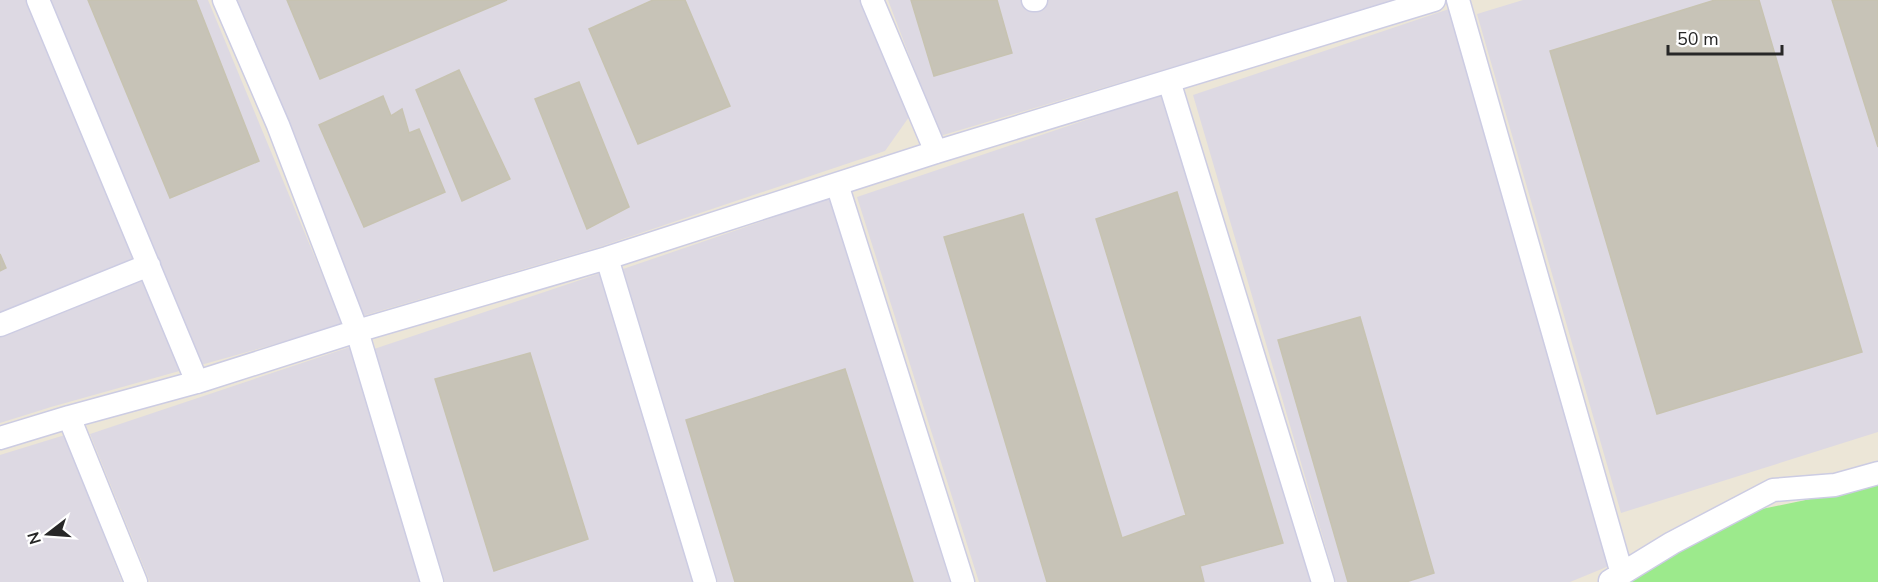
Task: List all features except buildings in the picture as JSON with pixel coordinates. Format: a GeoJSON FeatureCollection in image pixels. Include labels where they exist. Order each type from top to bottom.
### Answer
{"type":"FeatureCollection","features":[{"type":"Feature","properties":{"kind":"street"},"geometry":{"type":"LineString","coordinates":[[38,0],[197,382]]}},
{"type":"Feature","properties":{"kind":"street"},"geometry":{"type":"LineString","coordinates":[[224,0],[278,125],[357,331],[432,582]]}},
{"type":"Feature","properties":{"kind":"street"},"geometry":{"type":"LineString","coordinates":[[872,0],[936,152]]}},
{"type":"Feature","properties":{"kind":"street"},"geometry":{"type":"LineString","coordinates":[[0,438],[197,382],[357,331],[607,258],[936,152],[1410,4],[1434,0]]}},
{"type":"Feature","properties":{"kind":"street"},"geometry":{"type":"LineString","coordinates":[[1458,0],[1615,578],[1672,543],[1773,490],[1835,485],[1878,473]]}},
{"type":"Feature","properties":{"kind":"street"},"geometry":{"type":"LineString","coordinates":[[1169,81],[1323,582]]}},
{"type":"Feature","properties":{"kind":"street"},"geometry":{"type":"LineString","coordinates":[[837,184],[963,582]]}},
{"type":"Feature","properties":{"kind":"street"},"geometry":{"type":"LineString","coordinates":[[607,258],[705,582]]}},
{"type":"Feature","properties":{"kind":"street"},"geometry":{"type":"LineString","coordinates":[[0,325],[149,265]]}},
{"type":"Feature","properties":{"kind":"street"},"geometry":{"type":"LineString","coordinates":[[69,417],[136,582]]}},
{"type":"Feature","properties":{"kind":"shaded area"},"geometry":{"type":"Polygon","coordinates":[[[0,0],[208,0],[343,325],[0,423],[0,0]]]}},
{"type":"Feature","properties":{"kind":"shaded area"},"geometry":{"type":"Polygon","coordinates":[[[234,0],[861,0],[909,117],[885,151],[599,247],[362,316],[234,0]]]}},
{"type":"Feature","properties":{"kind":"shaded area"},"geometry":{"type":"Polygon","coordinates":[[[888,0],[1398,0],[940,136],[888,0]]]}},
{"type":"Feature","properties":{"kind":"shaded area"},"geometry":{"type":"Polygon","coordinates":[[[1523,0],[1878,0],[1878,432],[1621,513],[1477,14],[1523,0]]]}},
{"type":"Feature","properties":{"kind":"shaded area"},"geometry":{"type":"Polygon","coordinates":[[[1452,8],[1609,566],[1570,582],[1336,582],[1193,95],[1452,8]]]}},
{"type":"Feature","properties":{"kind":"shaded area"},"geometry":{"type":"Polygon","coordinates":[[[1163,94],[1311,582],[979,582],[857,197],[1163,94]]]}},
{"type":"Feature","properties":{"kind":"shaded area"},"geometry":{"type":"Polygon","coordinates":[[[831,198],[950,582],[718,582],[623,269],[831,198]]]}},
{"type":"Feature","properties":{"kind":"shaded area"},"geometry":{"type":"Polygon","coordinates":[[[601,273],[693,582],[445,582],[374,349],[601,273]]]}},
{"type":"Feature","properties":{"kind":"shaded area"},"geometry":{"type":"Polygon","coordinates":[[[350,347],[421,582],[150,582],[90,434],[350,347]]]}},
{"type":"Feature","properties":{"kind":"shaded area"},"geometry":{"type":"Polygon","coordinates":[[[65,435],[122,582],[0,582],[0,455],[65,435]]]}},
{"type":"Feature","properties":{"kind":"green space"},"geometry":{"type":"Polygon","coordinates":[[[1878,485],[1878,582],[1624,582],[1705,535],[1757,510],[1878,485]]]}}]}
